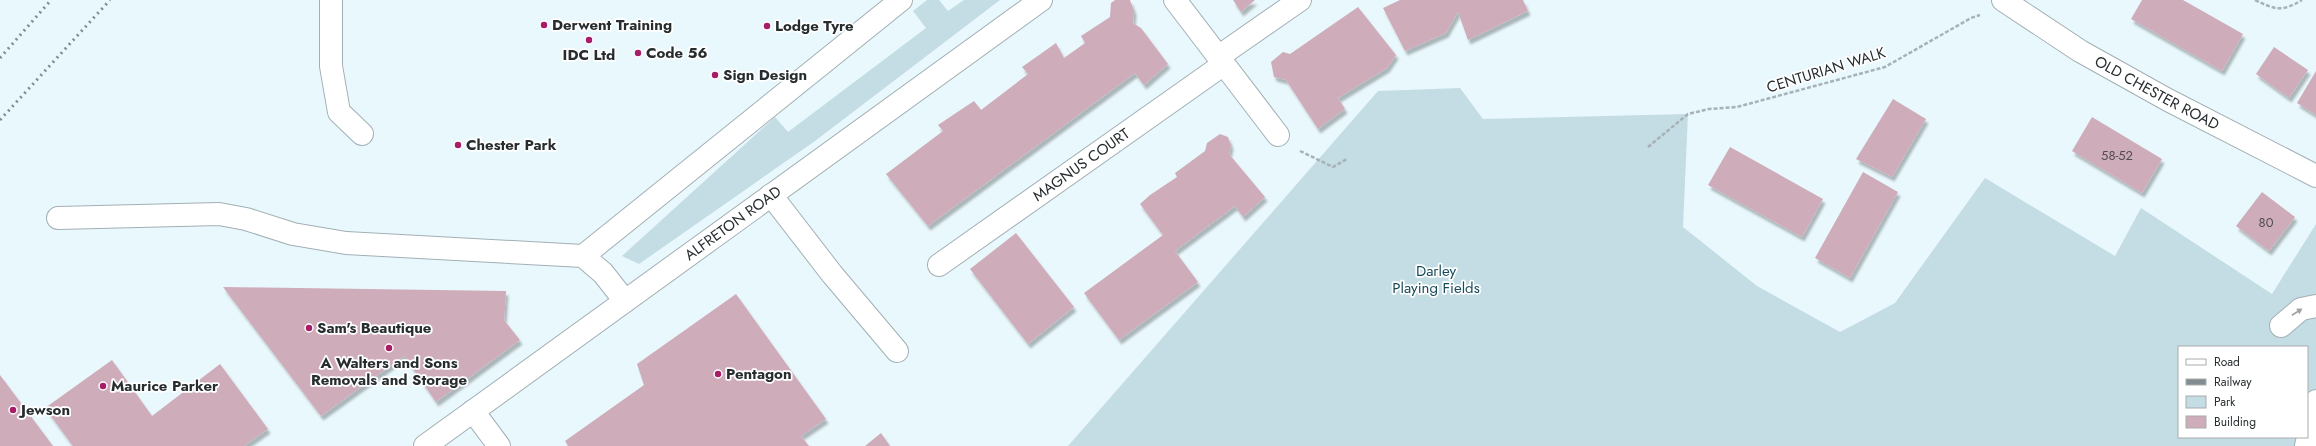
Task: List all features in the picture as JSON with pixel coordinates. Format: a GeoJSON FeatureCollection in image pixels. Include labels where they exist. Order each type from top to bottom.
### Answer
{"type":"FeatureCollection","features":[{"type":"Feature","properties":{"kind":"street"},"geometry":{"type":"LineString","coordinates":[[331,0],[331,66],[339,112],[362,134]]}},
{"type":"Feature","properties":{"kind":"street"},"geometry":{"type":"LineString","coordinates":[[583,256],[901,0]]}},
{"type":"Feature","properties":{"kind":"street","name":"ALFRETON ROAD"},"geometry":{"type":"LineString","coordinates":[[425,446],[1041,0]]}},
{"type":"Feature","properties":{"kind":"street"},"geometry":{"type":"LineString","coordinates":[[1175,0],[1278,135]]}},
{"type":"Feature","properties":{"kind":"street","name":"MAGNUS COURT"},"geometry":{"type":"LineString","coordinates":[[939,265],[1221,61],[1300,0]]}},
{"type":"Feature","properties":{"kind":"street","name":"OLD CHESTER ROAD"},"geometry":{"type":"LineString","coordinates":[[2007,2],[2080,51],[2168,100],[2316,176]]}},
{"type":"Feature","properties":{"kind":"street"},"geometry":{"type":"LineString","coordinates":[[771,195],[832,274],[897,351]]}},
{"type":"Feature","properties":{"kind":"street"},"geometry":{"type":"LineString","coordinates":[[58,218],[219,214],[246,219],[293,234],[346,243],[583,256],[603,273],[625,301]]}},
{"type":"Feature","properties":{"kind":"street"},"geometry":{"type":"LineString","coordinates":[[2281,326],[2301,309],[2316,306]]}},
{"type":"Feature","properties":{"kind":"street"},"geometry":{"type":"LineString","coordinates":[[2308,437],[2316,401]]}},
{"type":"Feature","properties":{"kind":"street"},"geometry":{"type":"LineString","coordinates":[[473,411],[499,446]]}},
{"type":"Feature","properties":{"kind":"path"},"geometry":{"type":"LineString","coordinates":[[2255,0],[2269,7],[2283,10],[2302,0]]}},
{"type":"Feature","properties":{"kind":"path","name":"CENTURIAN WALK"},"geometry":{"type":"LineString","coordinates":[[1648,146],[1688,114],[1709,109],[1737,107],[1885,67],[1971,18],[2007,2]]}},
{"type":"Feature","properties":{"kind":"path"},"geometry":{"type":"LineString","coordinates":[[1278,135],[1291,146],[1333,167],[1347,159]]}},
{"type":"Feature","properties":{"kind":"green space"},"geometry":{"type":"Polygon","coordinates":[[[927,0],[939,0],[948,11],[964,0],[1000,0],[815,141],[639,264],[622,256],[775,117],[788,132],[926,28],[913,11],[927,0]]]}},
{"type":"Feature","properties":{"kind":"green space","name":"Darley Playing Fields"},"geometry":{"type":"Polygon","coordinates":[[[1460,88],[1483,119],[1688,114],[1683,227],[1757,286],[1840,332],[1895,303],[1985,178],[2115,256],[2141,208],[2272,294],[2316,224],[2316,446],[1068,446],[1378,91],[1460,88]]]}},
{"type":"Feature","properties":{"kind":"building"},"geometry":{"type":"Polygon","coordinates":[[[1115,0],[1130,0],[1134,11],[1133,23],[1141,28],[1168,64],[1144,85],[1135,73],[928,226],[886,174],[943,131],[938,125],[974,101],[981,110],[1028,74],[1022,67],[1056,43],[1064,58],[1085,43],[1081,36],[1110,17],[1111,3],[1115,0]]]}},
{"type":"Feature","properties":{"kind":"building"},"geometry":{"type":"Polygon","coordinates":[[[1233,0],[1255,0],[1241,12],[1233,0]]]}},
{"type":"Feature","properties":{"kind":"building"},"geometry":{"type":"Polygon","coordinates":[[[1400,0],[1523,0],[1528,11],[1468,40],[1458,12],[1446,33],[1405,51],[1383,8],[1400,0]]]}},
{"type":"Feature","properties":{"kind":"building"},"geometry":{"type":"Polygon","coordinates":[[[2142,0],[2183,0],[2243,34],[2222,71],[2131,19],[2142,0]]]}},
{"type":"Feature","properties":{"kind":"building"},"geometry":{"type":"Polygon","coordinates":[[[1358,7],[1396,55],[1387,68],[1338,98],[1345,109],[1318,129],[1286,80],[1274,77],[1271,62],[1283,52],[1290,54],[1358,7]]]}},
{"type":"Feature","properties":{"kind":"building"},"geometry":{"type":"Polygon","coordinates":[[[2274,47],[2308,70],[2289,98],[2256,74],[2274,47]]]}},
{"type":"Feature","properties":{"kind":"building"},"geometry":{"type":"Polygon","coordinates":[[[2316,71],[2316,115],[2297,103],[2316,71]]]}},
{"type":"Feature","properties":{"kind":"building"},"geometry":{"type":"Polygon","coordinates":[[[1893,99],[1926,119],[1892,177],[1856,159],[1893,99]]]}},
{"type":"Feature","properties":{"kind":"building"},"geometry":{"type":"Polygon","coordinates":[[[2092,117],[2162,159],[2142,193],[2072,151],[2092,117]]]}},
{"type":"Feature","properties":{"kind":"building"},"geometry":{"type":"Polygon","coordinates":[[[1220,134],[1228,137],[1231,145],[1229,154],[1265,197],[1243,217],[1235,206],[1175,251],[1198,282],[1119,340],[1084,293],[1163,235],[1140,204],[1150,195],[1177,177],[1175,173],[1205,151],[1207,143],[1220,134]]]}},
{"type":"Feature","properties":{"kind":"building"},"geometry":{"type":"Polygon","coordinates":[[[1730,147],[1823,199],[1802,237],[1708,185],[1730,147]]]}},
{"type":"Feature","properties":{"kind":"building"},"geometry":{"type":"Polygon","coordinates":[[[1863,172],[1898,192],[1850,278],[1815,258],[1863,172]]]}},
{"type":"Feature","properties":{"kind":"building"},"geometry":{"type":"Polygon","coordinates":[[[2262,192],[2295,217],[2269,251],[2236,226],[2262,192]]]}},
{"type":"Feature","properties":{"kind":"building"},"geometry":{"type":"Polygon","coordinates":[[[1016,233],[1074,307],[1028,344],[970,269],[1016,233]]]}},
{"type":"Feature","properties":{"kind":"building","name":"A Walters and Sons Removals and Storage"},"geometry":{"type":"Polygon","coordinates":[[[223,287],[506,291],[504,320],[520,340],[436,402],[404,356],[321,416],[223,287]]]}},
{"type":"Feature","properties":{"kind":"building","name":"Pentagon"},"geometry":{"type":"Polygon","coordinates":[[[736,294],[826,419],[801,436],[809,446],[568,446],[565,441],[644,385],[637,364],[736,294]]]}},
{"type":"Feature","properties":{"kind":"building","name":"Maurice Parker"},"geometry":{"type":"Polygon","coordinates":[[[112,360],[152,416],[220,364],[268,429],[244,446],[73,446],[45,408],[112,360]]]}},
{"type":"Feature","properties":{"kind":"building","name":"Jewson"},"geometry":{"type":"Polygon","coordinates":[[[0,375],[53,446],[0,446],[0,375]]]}},
{"type":"Feature","properties":{"kind":"building"},"geometry":{"type":"Polygon","coordinates":[[[881,433],[890,446],[865,446],[881,433]]]}},
{"type":"Feature","properties":{"kind":"railway"},"geometry":{"type":"LineString","coordinates":[[0,58],[51,0]]}},
{"type":"Feature","properties":{"kind":"railway"},"geometry":{"type":"LineString","coordinates":[[0,120],[110,0]]}},
{"type":"Feature","properties":{"kind":"place","name":"Derwent Training"},"geometry":{"type":"Point","coordinates":[544,25]}},
{"type":"Feature","properties":{"kind":"place","name":"Lodge Tyre"},"geometry":{"type":"Point","coordinates":[767,26]}},
{"type":"Feature","properties":{"kind":"place","name":"IDC Ltd"},"geometry":{"type":"Point","coordinates":[589,40]}},
{"type":"Feature","properties":{"kind":"place","name":"Code 56"},"geometry":{"type":"Point","coordinates":[638,53]}},
{"type":"Feature","properties":{"kind":"place","name":"Sign Design"},"geometry":{"type":"Point","coordinates":[715,75]}},
{"type":"Feature","properties":{"kind":"place","name":"Chester Park"},"geometry":{"type":"Point","coordinates":[458,145]}},
{"type":"Feature","properties":{"kind":"place","name":"Sam's Beautique"},"geometry":{"type":"Point","coordinates":[309,328]}},
{"type":"Feature","properties":{"kind":"place","name":"A Walters and Sons Removals and Storage"},"geometry":{"type":"Point","coordinates":[389,348]}},
{"type":"Feature","properties":{"kind":"place","name":"Pentagon"},"geometry":{"type":"Point","coordinates":[718,374]}},
{"type":"Feature","properties":{"kind":"place","name":"Maurice Parker"},"geometry":{"type":"Point","coordinates":[103,386]}},
{"type":"Feature","properties":{"kind":"place","name":"Jewson"},"geometry":{"type":"Point","coordinates":[13,410]}}]}
